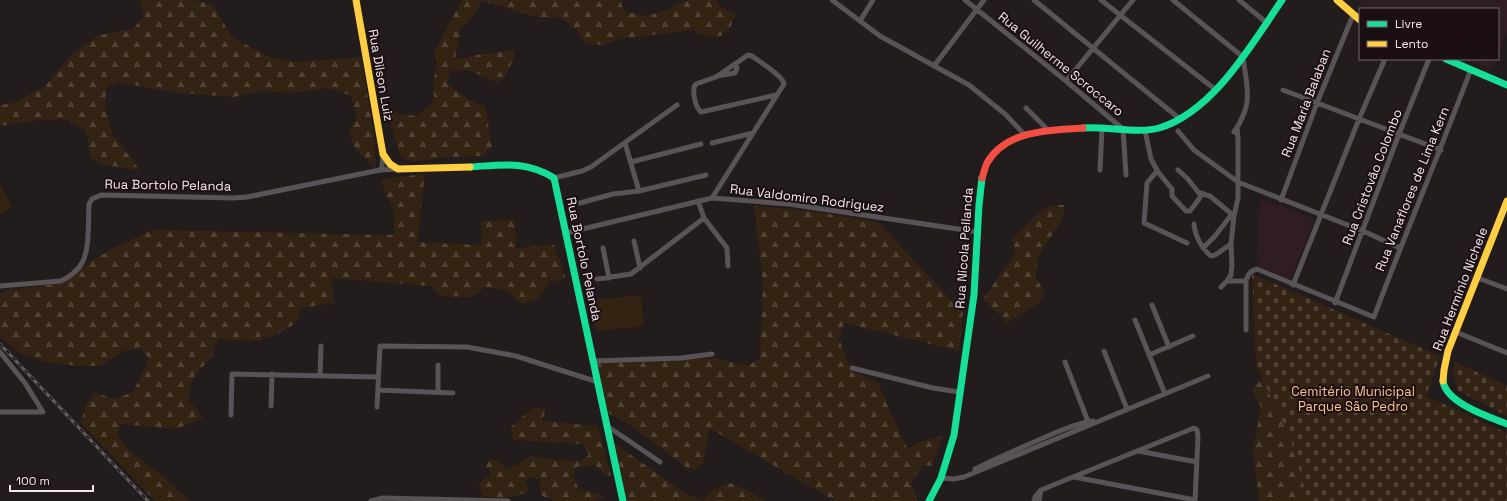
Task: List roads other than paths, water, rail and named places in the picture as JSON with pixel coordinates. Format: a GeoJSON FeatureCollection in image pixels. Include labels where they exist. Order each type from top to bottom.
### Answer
{"type":"FeatureCollection","features":[{"type":"Feature","properties":{"kind":"street","name":"Rua Dilson Luiz"},"geometry":{"type":"LineString","coordinates":[[356,0],[383,154]]}},
{"type":"Feature","properties":{"kind":"street"},"geometry":{"type":"LineString","coordinates":[[832,0],[880,36],[969,85],[1005,114],[1025,135]]}},
{"type":"Feature","properties":{"kind":"street"},"geometry":{"type":"LineString","coordinates":[[860,21],[873,0]]}},
{"type":"Feature","properties":{"kind":"street","name":"Rua Guilherme Scroccaro"},"geometry":{"type":"LineString","coordinates":[[965,0],[1124,129]]}},
{"type":"Feature","properties":{"kind":"street"},"geometry":{"type":"LineString","coordinates":[[934,66],[984,0]]}},
{"type":"Feature","properties":{"kind":"street"},"geometry":{"type":"LineString","coordinates":[[1034,0],[1180,119]]}},
{"type":"Feature","properties":{"kind":"street"},"geometry":{"type":"LineString","coordinates":[[1101,0],[1216,90]]}},
{"type":"Feature","properties":{"kind":"street"},"geometry":{"type":"LineString","coordinates":[[1066,81],[1133,0]]}},
{"type":"Feature","properties":{"kind":"street"},"geometry":{"type":"LineString","coordinates":[[1173,0],[1243,57],[1248,92],[1242,120],[1235,130],[1238,140],[1238,198],[1233,215],[1231,244],[1232,270],[1231,275],[1221,287]]}},
{"type":"Feature","properties":{"kind":"street"},"geometry":{"type":"LineString","coordinates":[[1239,0],[1267,23]]}},
{"type":"Feature","properties":{"kind":"street","name":"Rua Nicola Pellanda"},"geometry":{"type":"LineString","coordinates":[[929,501],[941,478],[954,435],[974,295],[979,204],[982,179],[987,163],[998,150],[1012,140],[1025,135],[1048,130],[1102,128],[1145,130],[1159,128],[1180,119],[1190,113],[1216,90],[1243,57],[1282,0]]}},
{"type":"Feature","properties":{"kind":"street"},"geometry":{"type":"LineString","coordinates":[[1337,0],[1359,19]]}},
{"type":"Feature","properties":{"kind":"street","name":"Rua Maria Balaban"},"geometry":{"type":"LineString","coordinates":[[1281,200],[1317,103],[1353,15]]}},
{"type":"Feature","properties":{"kind":"street"},"geometry":{"type":"LineString","coordinates":[[712,198],[784,84],[781,77],[752,56],[746,56],[716,77],[698,83],[694,86],[697,107],[700,111],[705,112],[776,95]]}},
{"type":"Feature","properties":{"kind":"street"},"geometry":{"type":"LineString","coordinates":[[1293,285],[1359,119],[1385,60]]}},
{"type":"Feature","properties":{"kind":"street","name":"Rua Cristovão Colombo"},"geometry":{"type":"LineString","coordinates":[[1335,302],[1429,60]]}},
{"type":"Feature","properties":{"kind":"street"},"geometry":{"type":"LineString","coordinates":[[1448,60],[1507,85]]}},
{"type":"Feature","properties":{"kind":"street","name":"Rua Vanaflores de Lima Kern"},"geometry":{"type":"LineString","coordinates":[[1335,302],[1374,317],[1400,248],[1441,150],[1471,70]]}},
{"type":"Feature","properties":{"kind":"street"},"geometry":{"type":"LineString","coordinates":[[1283,90],[1441,150]]}},
{"type":"Feature","properties":{"kind":"street"},"geometry":{"type":"LineString","coordinates":[[554,178],[586,170],[676,105]]}},
{"type":"Feature","properties":{"kind":"street"},"geometry":{"type":"LineString","coordinates":[[1026,108],[1048,130]]}},
{"type":"Feature","properties":{"kind":"street"},"geometry":{"type":"LineString","coordinates":[[1100,170],[1102,128]]}},
{"type":"Feature","properties":{"kind":"street"},"geometry":{"type":"LineString","coordinates":[[1124,129],[1126,175]]}},
{"type":"Feature","properties":{"kind":"street"},"geometry":{"type":"LineString","coordinates":[[1145,130],[1151,159],[1157,171],[1172,189],[1172,196],[1174,199],[1186,211],[1190,211],[1202,193]]}},
{"type":"Feature","properties":{"kind":"street"},"geometry":{"type":"LineString","coordinates":[[1178,131],[1194,150],[1238,182],[1363,231],[1400,248]]}},
{"type":"Feature","properties":{"kind":"street"},"geometry":{"type":"LineString","coordinates":[[712,143],[753,133]]}},
{"type":"Feature","properties":{"kind":"street"},"geometry":{"type":"LineString","coordinates":[[625,143],[639,191]]}},
{"type":"Feature","properties":{"kind":"street"},"geometry":{"type":"LineString","coordinates":[[631,162],[701,144]]}},
{"type":"Feature","properties":{"kind":"street"},"geometry":{"type":"LineString","coordinates":[[383,154],[390,164],[398,169]]}},
{"type":"Feature","properties":{"kind":"street"},"geometry":{"type":"LineString","coordinates":[[380,170],[382,166],[383,154]]}},
{"type":"Feature","properties":{"kind":"street","name":"Rua Bortolo Pelanda"},"geometry":{"type":"LineString","coordinates":[[0,286],[61,281],[70,277],[76,272],[83,263],[86,246],[89,204],[92,199],[101,195],[233,198],[380,170],[516,165],[532,166],[554,178],[623,501]]}},
{"type":"Feature","properties":{"kind":"street"},"geometry":{"type":"LineString","coordinates":[[1178,170],[1199,192],[1210,196],[1233,215]]}},
{"type":"Feature","properties":{"kind":"street"},"geometry":{"type":"LineString","coordinates":[[1157,171],[1147,183],[1144,222],[1187,243]]}},
{"type":"Feature","properties":{"kind":"street"},"geometry":{"type":"LineString","coordinates":[[580,202],[613,194],[639,191],[706,175]]}},
{"type":"Feature","properties":{"kind":"street","name":"Rua Valdomiro Rodriguez"},"geometry":{"type":"LineString","coordinates":[[566,233],[712,198],[789,204],[978,232]]}},
{"type":"Feature","properties":{"kind":"street"},"geometry":{"type":"LineString","coordinates":[[698,201],[704,218],[727,248],[728,266]]}},
{"type":"Feature","properties":{"kind":"street","name":"Rua Hermínio Nichele"},"geometry":{"type":"LineString","coordinates":[[1507,201],[1504,218],[1448,352],[1444,371],[1444,388],[1451,397],[1507,424]]}},
{"type":"Feature","properties":{"kind":"street"},"geometry":{"type":"LineString","coordinates":[[1204,248],[1233,215]]}},
{"type":"Feature","properties":{"kind":"street"},"geometry":{"type":"LineString","coordinates":[[597,279],[632,274],[704,218]]}},
{"type":"Feature","properties":{"kind":"street"},"geometry":{"type":"LineString","coordinates":[[1194,224],[1198,238],[1211,256],[1215,255],[1231,244]]}},
{"type":"Feature","properties":{"kind":"street"},"geometry":{"type":"LineString","coordinates":[[634,241],[640,268]]}},
{"type":"Feature","properties":{"kind":"street"},"geometry":{"type":"LineString","coordinates":[[603,248],[609,278]]}},
{"type":"Feature","properties":{"kind":"street"},"geometry":{"type":"LineString","coordinates":[[1246,330],[1247,275],[1257,269],[1335,302]]}},
{"type":"Feature","properties":{"kind":"street"},"geometry":{"type":"LineString","coordinates":[[1478,278],[1507,289]]}},
{"type":"Feature","properties":{"kind":"street"},"geometry":{"type":"LineString","coordinates":[[1227,281],[1246,281]]}},
{"type":"Feature","properties":{"kind":"street"},"geometry":{"type":"LineString","coordinates":[[1152,305],[1169,347]]}},
{"type":"Feature","properties":{"kind":"street"},"geometry":{"type":"LineString","coordinates":[[1134,320],[1165,394]]}},
{"type":"Feature","properties":{"kind":"street"},"geometry":{"type":"LineString","coordinates":[[1456,332],[1507,353]]}},
{"type":"Feature","properties":{"kind":"street"},"geometry":{"type":"LineString","coordinates":[[1149,355],[1193,336]]}},
{"type":"Feature","properties":{"kind":"street"},"geometry":{"type":"LineString","coordinates":[[320,376],[321,346]]}},
{"type":"Feature","properties":{"kind":"street"},"geometry":{"type":"LineString","coordinates":[[377,407],[380,346],[466,347],[516,356],[598,382]]}},
{"type":"Feature","properties":{"kind":"street"},"geometry":{"type":"LineString","coordinates":[[1104,351],[1128,409]]}},
{"type":"Feature","properties":{"kind":"street"},"geometry":{"type":"LineString","coordinates":[[0,352],[25,383],[44,412],[0,412]]}},
{"type":"Feature","properties":{"kind":"street"},"geometry":{"type":"LineString","coordinates":[[593,362],[667,359],[712,354]]}},
{"type":"Feature","properties":{"kind":"street"},"geometry":{"type":"LineString","coordinates":[[1065,362],[1089,423]]}},
{"type":"Feature","properties":{"kind":"street"},"geometry":{"type":"LineString","coordinates":[[438,365],[438,392]]}},
{"type":"Feature","properties":{"kind":"street"},"geometry":{"type":"LineString","coordinates":[[852,368],[933,388],[959,392]]}},
{"type":"Feature","properties":{"kind":"street"},"geometry":{"type":"LineString","coordinates":[[231,415],[232,374],[378,377]]}},
{"type":"Feature","properties":{"kind":"street"},"geometry":{"type":"LineString","coordinates":[[271,406],[272,374]]}},
{"type":"Feature","properties":{"kind":"street"},"geometry":{"type":"LineString","coordinates":[[941,478],[956,479],[1017,452],[1089,423],[1099,421],[1208,376]]}},
{"type":"Feature","properties":{"kind":"street"},"geometry":{"type":"LineString","coordinates":[[378,390],[453,393]]}},
{"type":"Feature","properties":{"kind":"street"},"geometry":{"type":"LineString","coordinates":[[607,426],[660,462]]}},
{"type":"Feature","properties":{"kind":"street"},"geometry":{"type":"LineString","coordinates":[[1034,501],[1035,497],[1041,490],[1137,450],[1194,428],[1198,434],[1195,501],[1073,477]]}},
{"type":"Feature","properties":{"kind":"street"},"geometry":{"type":"LineString","coordinates":[[1137,450],[1197,462]]}},
{"type":"Feature","properties":{"kind":"street"},"geometry":{"type":"LineString","coordinates":[[1039,501],[1041,490]]}},
{"type":"Feature","properties":{"kind":"street"},"geometry":{"type":"LineString","coordinates":[[371,501],[384,498],[508,501]]}},
{"type":"Feature","properties":{"kind":"railway"},"geometry":{"type":"LineString","coordinates":[[0,344],[148,501]]}},
{"type":"Feature","properties":{"kind":"park label","name":"Cemitério Municipal Parque São Pedro"},"geometry":{"type":"Point","coordinates":[1353,398]}}]}
